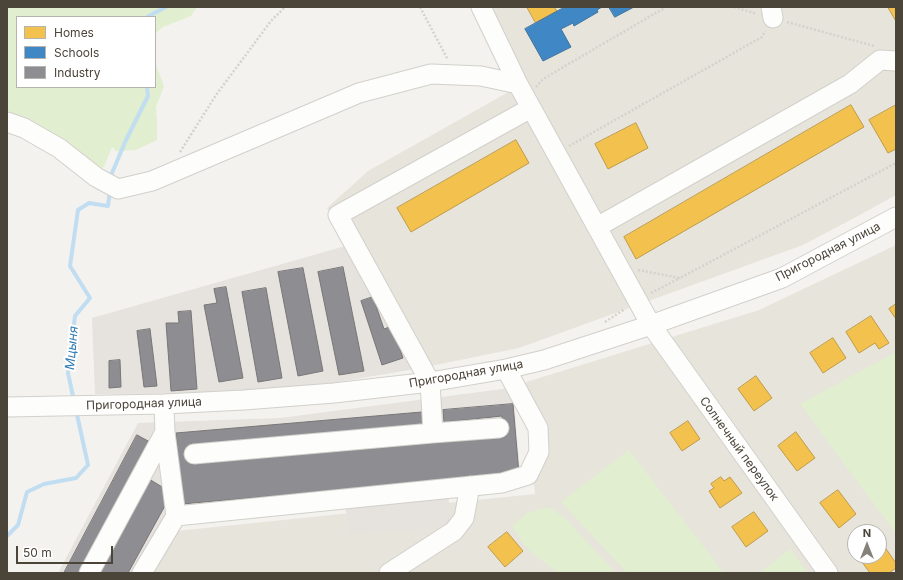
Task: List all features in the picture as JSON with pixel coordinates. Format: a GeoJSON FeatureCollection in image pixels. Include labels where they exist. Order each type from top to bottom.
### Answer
{"type":"FeatureCollection","features":[{"type":"Feature","properties":{"kind":"street","name":"Солнечный переулок"},"geometry":{"type":"LineString","coordinates":[[481,7],[525,97],[651,325],[828,573]]}},
{"type":"Feature","properties":{"kind":"street"},"geometry":{"type":"LineString","coordinates":[[597,228],[850,84],[880,60],[896,61]]}},
{"type":"Feature","properties":{"kind":"street"},"geometry":{"type":"LineString","coordinates":[[7,122],[24,128],[59,148],[96,177],[118,188],[152,181],[359,94],[431,74],[481,76],[525,97]]}},
{"type":"Feature","properties":{"kind":"street"},"geometry":{"type":"LineString","coordinates":[[433,433],[430,382],[338,215],[525,97]]}},
{"type":"Feature","properties":{"kind":"street","name":"Пригородная улица"},"geometry":{"type":"LineString","coordinates":[[7,407],[164,404],[244,400],[334,393],[430,382],[506,369],[544,360],[651,325],[782,278],[896,217]]}},
{"type":"Feature","properties":{"kind":"street"},"geometry":{"type":"LineString","coordinates":[[176,516],[502,483],[528,475],[539,452],[538,428],[506,369]]}},
{"type":"Feature","properties":{"kind":"street"},"geometry":{"type":"LineString","coordinates":[[142,573],[176,516],[165,432],[164,404]]}},
{"type":"Feature","properties":{"kind":"street"},"geometry":{"type":"LineString","coordinates":[[194,454],[499,428]]}},
{"type":"Feature","properties":{"kind":"street"},"geometry":{"type":"LineString","coordinates":[[89,573],[165,432]]}},
{"type":"Feature","properties":{"kind":"street"},"geometry":{"type":"LineString","coordinates":[[390,573],[454,531],[464,518],[470,486]]}},
{"type":"Feature","properties":{"kind":"path"},"geometry":{"type":"LineString","coordinates":[[178,155],[216,95],[271,21],[285,7]]}},
{"type":"Feature","properties":{"kind":"path"},"geometry":{"type":"LineString","coordinates":[[420,7],[455,75]]}},
{"type":"Feature","properties":{"kind":"path"},"geometry":{"type":"LineString","coordinates":[[525,97],[543,78],[666,7]]}},
{"type":"Feature","properties":{"kind":"path"},"geometry":{"type":"LineString","coordinates":[[734,7],[772,12],[874,46]]}},
{"type":"Feature","properties":{"kind":"path"},"geometry":{"type":"LineString","coordinates":[[556,153],[762,37],[772,12]]}},
{"type":"Feature","properties":{"kind":"path"},"geometry":{"type":"LineString","coordinates":[[618,266],[680,278],[896,163]]}},
{"type":"Feature","properties":{"kind":"shaded area"},"geometry":{"type":"Polygon","coordinates":[[[487,7],[896,7],[896,195],[803,245],[519,348],[421,368],[327,208],[368,171],[528,81],[487,7]]]}},
{"type":"Feature","properties":{"kind":"shaded area"},"geometry":{"type":"Polygon","coordinates":[[[349,245],[421,368],[273,393],[95,394],[92,318],[349,245]]]}},
{"type":"Feature","properties":{"kind":"shaded area"},"geometry":{"type":"Polygon","coordinates":[[[896,245],[896,573],[151,573],[176,531],[535,494],[523,383],[759,310],[896,245]]]}},
{"type":"Feature","properties":{"kind":"shaded area"},"geometry":{"type":"Polygon","coordinates":[[[510,388],[514,401],[521,483],[448,493],[451,526],[350,535],[345,505],[181,522],[147,573],[58,573],[138,423],[280,418],[510,388]]]}},
{"type":"Feature","properties":{"kind":"green space"},"geometry":{"type":"Polygon","coordinates":[[[7,7],[197,7],[191,16],[163,27],[156,33],[156,16],[16,16],[16,88],[156,88],[156,65],[164,86],[156,107],[157,140],[136,150],[116,151],[112,147],[104,167],[98,170],[7,117],[7,7]]]}},
{"type":"Feature","properties":{"kind":"green space"},"geometry":{"type":"Polygon","coordinates":[[[896,352],[896,534],[800,404],[896,352]]]}},
{"type":"Feature","properties":{"kind":"green space"},"geometry":{"type":"Polygon","coordinates":[[[629,450],[724,573],[627,573],[561,502],[629,450]]]}},
{"type":"Feature","properties":{"kind":"green space"},"geometry":{"type":"Polygon","coordinates":[[[549,507],[565,518],[616,573],[559,573],[538,558],[523,544],[512,526],[527,513],[549,507]]]}},
{"type":"Feature","properties":{"kind":"green space"},"geometry":{"type":"Polygon","coordinates":[[[790,549],[808,573],[759,573],[790,549]]]}},
{"type":"Feature","properties":{"kind":"building: Homes"},"geometry":{"type":"Polygon","coordinates":[[[527,7],[554,7],[557,11],[536,23],[527,7]]]}},
{"type":"Feature","properties":{"kind":"building: Homes"},"geometry":{"type":"Polygon","coordinates":[[[888,7],[896,7],[896,21],[888,7]]]}},
{"type":"Feature","properties":{"kind":"building: Homes"},"geometry":{"type":"Polygon","coordinates":[[[851,105],[864,127],[636,259],[624,237],[851,105]]]}},
{"type":"Feature","properties":{"kind":"building: Homes"},"geometry":{"type":"Polygon","coordinates":[[[896,105],[896,149],[888,153],[869,120],[896,105]]]}},
{"type":"Feature","properties":{"kind":"building: Homes"},"geometry":{"type":"Polygon","coordinates":[[[636,123],[648,148],[608,169],[595,144],[636,123]]]}},
{"type":"Feature","properties":{"kind":"building: Homes"},"geometry":{"type":"Polygon","coordinates":[[[516,140],[529,163],[411,232],[397,208],[516,140]]]}},
{"type":"Feature","properties":{"kind":"building: Homes"},"geometry":{"type":"Polygon","coordinates":[[[896,304],[896,319],[889,309],[896,304]]]}},
{"type":"Feature","properties":{"kind":"building: Homes"},"geometry":{"type":"Polygon","coordinates":[[[871,316],[889,343],[879,349],[875,343],[859,353],[846,332],[871,316]]]}},
{"type":"Feature","properties":{"kind":"building: Homes"},"geometry":{"type":"Polygon","coordinates":[[[833,338],[846,358],[823,373],[810,353],[833,338]]]}},
{"type":"Feature","properties":{"kind":"building: Homes"},"geometry":{"type":"Polygon","coordinates":[[[756,376],[772,398],[754,411],[738,389],[756,376]]]}},
{"type":"Feature","properties":{"kind":"building: Homes"},"geometry":{"type":"Polygon","coordinates":[[[688,421],[700,439],[682,451],[670,433],[688,421]]]}},
{"type":"Feature","properties":{"kind":"building: Homes"},"geometry":{"type":"Polygon","coordinates":[[[796,432],[815,458],[797,471],[778,446],[796,432]]]}},
{"type":"Feature","properties":{"kind":"building: Homes"},"geometry":{"type":"Polygon","coordinates":[[[721,477],[724,481],[730,477],[742,493],[720,508],[709,491],[714,488],[711,484],[721,477]]]}},
{"type":"Feature","properties":{"kind":"building: Homes"},"geometry":{"type":"Polygon","coordinates":[[[838,490],[856,514],[839,528],[820,503],[838,490]]]}},
{"type":"Feature","properties":{"kind":"building: Homes"},"geometry":{"type":"Polygon","coordinates":[[[754,512],[768,531],[746,547],[732,527],[754,512]]]}},
{"type":"Feature","properties":{"kind":"building: Homes"},"geometry":{"type":"Polygon","coordinates":[[[507,532],[523,551],[505,567],[488,547],[507,532]]]}},
{"type":"Feature","properties":{"kind":"building: Homes"},"geometry":{"type":"Polygon","coordinates":[[[887,550],[896,563],[896,568],[889,573],[870,573],[863,564],[887,564],[887,550]]]}},
{"type":"Feature","properties":{"kind":"building: Schools"},"geometry":{"type":"Polygon","coordinates":[[[565,7],[602,7],[597,10],[598,12],[574,26],[573,23],[561,29],[571,47],[543,61],[525,29],[565,7]]]}},
{"type":"Feature","properties":{"kind":"building: Schools"},"geometry":{"type":"Polygon","coordinates":[[[609,7],[634,7],[615,17],[609,7]]]}},
{"type":"Feature","properties":{"kind":"building: Industry"},"geometry":{"type":"Polygon","coordinates":[[[343,267],[364,371],[339,375],[318,272],[343,267]]]}},
{"type":"Feature","properties":{"kind":"building: Industry"},"geometry":{"type":"Polygon","coordinates":[[[303,268],[323,371],[298,376],[278,272],[303,268]]]}},
{"type":"Feature","properties":{"kind":"building: Industry"},"geometry":{"type":"Polygon","coordinates":[[[226,287],[243,378],[219,382],[204,305],[217,303],[214,289],[226,287]]]}},
{"type":"Feature","properties":{"kind":"building: Industry"},"geometry":{"type":"Polygon","coordinates":[[[266,288],[282,378],[258,382],[242,292],[266,288]]]}},
{"type":"Feature","properties":{"kind":"building: Industry"},"geometry":{"type":"Polygon","coordinates":[[[373,297],[384,329],[392,326],[403,358],[382,365],[361,301],[373,297]]]}},
{"type":"Feature","properties":{"kind":"building: Industry"},"geometry":{"type":"Polygon","coordinates":[[[191,311],[197,389],[171,391],[166,323],[179,323],[178,312],[191,311]]]}},
{"type":"Feature","properties":{"kind":"building: Industry"},"geometry":{"type":"Polygon","coordinates":[[[150,329],[157,386],[144,387],[137,331],[150,329]]]}},
{"type":"Feature","properties":{"kind":"building: Industry"},"geometry":{"type":"Polygon","coordinates":[[[120,360],[121,387],[109,388],[109,361],[120,360]]]}},
{"type":"Feature","properties":{"kind":"building: Industry"},"geometry":{"type":"Polygon","coordinates":[[[513,404],[519,474],[182,504],[176,433],[422,412],[423,425],[190,445],[192,464],[504,437],[502,416],[444,422],[443,410],[513,404]]]}},
{"type":"Feature","properties":{"kind":"building: Industry"},"geometry":{"type":"Polygon","coordinates":[[[137,435],[150,442],[80,573],[64,573],[137,435]]]}},
{"type":"Feature","properties":{"kind":"building: Industry"},"geometry":{"type":"Polygon","coordinates":[[[149,479],[172,493],[128,573],[98,573],[149,479]]]}},
{"type":"Feature","properties":{"kind":"waterway","name":"Мцыня"},"geometry":{"type":"LineString","coordinates":[[149,16],[166,7]]}},
{"type":"Feature","properties":{"kind":"waterway","name":"Мцыня"},"geometry":{"type":"LineString","coordinates":[[111,179],[112,173],[126,140],[148,96],[147,88]]}},
{"type":"Feature","properties":{"kind":"waterway","name":"Мцыня"},"geometry":{"type":"LineString","coordinates":[[74,401],[68,373],[75,316],[90,298],[70,266],[78,210],[89,203],[108,206],[110,191]]}},
{"type":"Feature","properties":{"kind":"waterway","name":"Мцыня"},"geometry":{"type":"LineString","coordinates":[[7,536],[18,525],[27,492],[44,484],[76,478],[88,465],[76,410]]}}]}
